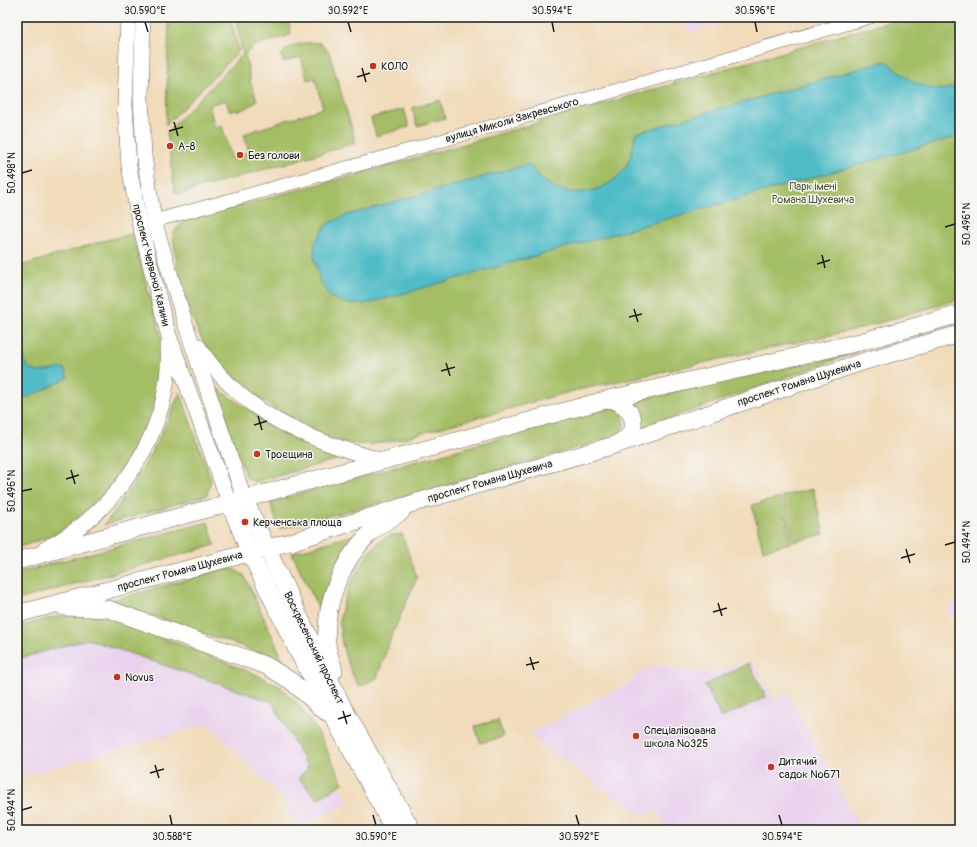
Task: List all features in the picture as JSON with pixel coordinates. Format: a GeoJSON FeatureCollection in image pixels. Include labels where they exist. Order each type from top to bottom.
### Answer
{"type":"FeatureCollection","features":[{"type":"Feature","properties":{"kind":"main road","name":"проспект Червоної Калини"},"geometry":{"type":"LineString","coordinates":[[128,17],[125,105],[129,166],[139,221],[167,330],[237,500]]}},
{"type":"Feature","properties":{"kind":"main road","name":"проспект Червоної Калини"},"geometry":{"type":"LineString","coordinates":[[143,17],[141,98],[144,156],[154,221],[237,500]]}},
{"type":"Feature","properties":{"kind":"main road","name":"проспект Романа Шухевича"},"geometry":{"type":"LineString","coordinates":[[23,559],[609,399],[860,342],[960,314]]}},
{"type":"Feature","properties":{"kind":"main road"},"geometry":{"type":"LineString","coordinates":[[187,328],[218,374],[230,387],[261,411],[314,439],[340,450],[384,461]]}},
{"type":"Feature","properties":{"kind":"main road"},"geometry":{"type":"LineString","coordinates":[[23,559],[60,542],[95,514],[137,464],[156,425],[164,404],[169,362],[167,330]]}},
{"type":"Feature","properties":{"kind":"main road","name":"проспект Романа Шухевича"},"geometry":{"type":"LineString","coordinates":[[17,614],[258,551],[414,503],[618,444],[865,361],[960,334]]}},
{"type":"Feature","properties":{"kind":"main road"},"geometry":{"type":"LineString","coordinates":[[609,399],[623,404],[631,416],[631,430],[628,437],[618,444]]}},
{"type":"Feature","properties":{"kind":"main road"},"geometry":{"type":"LineString","coordinates":[[237,500],[258,551]]}},
{"type":"Feature","properties":{"kind":"main road"},"geometry":{"type":"LineString","coordinates":[[342,705],[328,645],[327,620],[335,588],[353,554],[371,532],[414,503]]}},
{"type":"Feature","properties":{"kind":"main road","name":"Воскресенський проспект"},"geometry":{"type":"LineString","coordinates":[[258,551],[412,830]]}},
{"type":"Feature","properties":{"kind":"main road","name":"Воскресенський проспект"},"geometry":{"type":"LineString","coordinates":[[258,551],[297,650],[394,830]]}},
{"type":"Feature","properties":{"kind":"main road"},"geometry":{"type":"LineString","coordinates":[[46,606],[108,610],[267,666],[290,680],[336,722]]}},
{"type":"Feature","properties":{"kind":"street","name":"вулиця Миколи Закревського"},"geometry":{"type":"LineString","coordinates":[[154,221],[375,160],[870,17]]}},
{"type":"Feature","properties":{"kind":"shaded area"},"geometry":{"type":"Polygon","coordinates":[[[684,17],[740,17],[689,32],[684,17]]]}},
{"type":"Feature","properties":{"kind":"shaded area"},"geometry":{"type":"Polygon","coordinates":[[[960,600],[960,629],[947,607],[960,600]]]}},
{"type":"Feature","properties":{"kind":"shaded area"},"geometry":{"type":"Polygon","coordinates":[[[73,619],[285,697],[349,802],[299,828],[279,795],[209,724],[17,778],[17,634],[73,619]]]}},
{"type":"Feature","properties":{"kind":"shaded area"},"geometry":{"type":"Polygon","coordinates":[[[753,661],[773,699],[787,692],[859,825],[850,830],[668,830],[655,809],[642,816],[536,741],[533,732],[631,682],[639,672],[661,665],[703,674],[753,661]]]}},
{"type":"Feature","properties":{"kind":"green space"},"geometry":{"type":"Polygon","coordinates":[[[169,17],[230,17],[239,51],[166,125],[169,17]]]}},
{"type":"Feature","properties":{"kind":"green space"},"geometry":{"type":"Polygon","coordinates":[[[235,17],[288,17],[291,35],[254,46],[245,54],[251,84],[257,100],[254,103],[244,109],[237,110],[229,110],[226,100],[209,105],[215,128],[222,126],[231,157],[249,152],[244,134],[323,108],[315,78],[307,80],[301,57],[283,62],[281,55],[285,51],[289,48],[304,43],[320,43],[329,52],[356,143],[179,194],[175,192],[167,132],[243,54],[235,17]]]}},
{"type":"Feature","properties":{"kind":"green space","name":"Парк імені Романа Шухевича"},"geometry":{"type":"Polygon","coordinates":[[[905,17],[960,17],[960,299],[858,329],[569,392],[389,442],[366,444],[344,442],[327,436],[308,428],[269,405],[219,363],[201,338],[184,293],[174,246],[173,233],[184,220],[374,170],[905,17]]]}},
{"type":"Feature","properties":{"kind":"green space"},"geometry":{"type":"Polygon","coordinates":[[[440,100],[445,118],[417,126],[412,108],[440,100]]]}},
{"type":"Feature","properties":{"kind":"green space"},"geometry":{"type":"Polygon","coordinates":[[[404,109],[409,127],[376,136],[371,118],[404,109]]]}},
{"type":"Feature","properties":{"kind":"green space"},"geometry":{"type":"Polygon","coordinates":[[[132,234],[160,332],[163,351],[160,393],[131,455],[101,500],[77,520],[54,535],[17,548],[17,267],[106,240],[132,234]]]}},
{"type":"Feature","properties":{"kind":"green space"},"geometry":{"type":"Polygon","coordinates":[[[857,352],[640,429],[640,413],[631,401],[857,352]]]}},
{"type":"Feature","properties":{"kind":"green space"},"geometry":{"type":"Polygon","coordinates":[[[214,386],[275,426],[339,459],[255,482],[246,477],[214,386]]]}},
{"type":"Feature","properties":{"kind":"green space"},"geometry":{"type":"Polygon","coordinates":[[[180,392],[211,480],[207,495],[104,525],[127,494],[156,445],[180,392]]]}},
{"type":"Feature","properties":{"kind":"green space"},"geometry":{"type":"Polygon","coordinates":[[[612,407],[623,415],[624,418],[623,427],[617,436],[444,486],[279,529],[270,502],[612,407]]]}},
{"type":"Feature","properties":{"kind":"green space"},"geometry":{"type":"Polygon","coordinates":[[[813,489],[824,534],[793,542],[782,496],[813,489]]]}},
{"type":"Feature","properties":{"kind":"green space"},"geometry":{"type":"Polygon","coordinates":[[[780,498],[791,543],[763,550],[752,505],[780,498]]]}},
{"type":"Feature","properties":{"kind":"green space"},"geometry":{"type":"Polygon","coordinates":[[[208,522],[215,545],[17,600],[17,573],[208,522]]]}},
{"type":"Feature","properties":{"kind":"green space"},"geometry":{"type":"Polygon","coordinates":[[[360,533],[325,591],[320,612],[292,553],[360,533]]]}},
{"type":"Feature","properties":{"kind":"green space"},"geometry":{"type":"Polygon","coordinates":[[[402,534],[417,578],[391,637],[377,678],[359,687],[348,665],[342,642],[340,626],[343,603],[360,565],[368,554],[376,545],[387,537],[402,534]]]}},
{"type":"Feature","properties":{"kind":"green space"},"geometry":{"type":"Polygon","coordinates":[[[224,569],[233,569],[244,575],[286,666],[244,647],[110,601],[224,569]]]}},
{"type":"Feature","properties":{"kind":"green space"},"geometry":{"type":"Polygon","coordinates":[[[80,613],[106,615],[255,674],[281,687],[297,703],[316,729],[343,783],[318,799],[298,778],[308,768],[272,702],[88,639],[17,659],[17,627],[55,617],[80,613]]]}},
{"type":"Feature","properties":{"kind":"green space"},"geometry":{"type":"Polygon","coordinates":[[[749,663],[766,697],[721,718],[705,685],[749,663]]]}},
{"type":"Feature","properties":{"kind":"green space"},"geometry":{"type":"Polygon","coordinates":[[[498,720],[503,737],[480,743],[475,726],[498,720]]]}},
{"type":"Feature","properties":{"kind":"water"},"geometry":{"type":"Polygon","coordinates":[[[886,61],[911,80],[929,88],[949,88],[960,84],[960,136],[366,304],[348,304],[330,297],[320,281],[314,257],[315,242],[326,225],[344,216],[529,164],[543,180],[553,187],[563,191],[573,192],[593,190],[602,187],[619,176],[625,168],[631,155],[636,133],[886,61]]]}},
{"type":"Feature","properties":{"kind":"water"},"geometry":{"type":"Polygon","coordinates":[[[17,339],[25,340],[24,361],[29,369],[39,372],[64,368],[68,378],[31,396],[17,400],[17,339]]]}},
{"type":"Feature","properties":{"kind":"place","name":"КОЛО"},"geometry":{"type":"Point","coordinates":[373,66]}},
{"type":"Feature","properties":{"kind":"place","name":"А-8"},"geometry":{"type":"Point","coordinates":[170,146]}},
{"type":"Feature","properties":{"kind":"place","name":"Без голови"},"geometry":{"type":"Point","coordinates":[240,155]}},
{"type":"Feature","properties":{"kind":"place","name":"Троєщина"},"geometry":{"type":"Point","coordinates":[257,454]}},
{"type":"Feature","properties":{"kind":"place","name":"Керченська площа"},"geometry":{"type":"Point","coordinates":[245,522]}},
{"type":"Feature","properties":{"kind":"place","name":"Novus"},"geometry":{"type":"Point","coordinates":[117,677]}},
{"type":"Feature","properties":{"kind":"place","name":"Спеціалізована школа №325"},"geometry":{"type":"Point","coordinates":[636,736]}},
{"type":"Feature","properties":{"kind":"place","name":"Дитячий садок №671"},"geometry":{"type":"Point","coordinates":[771,767]}}]}
